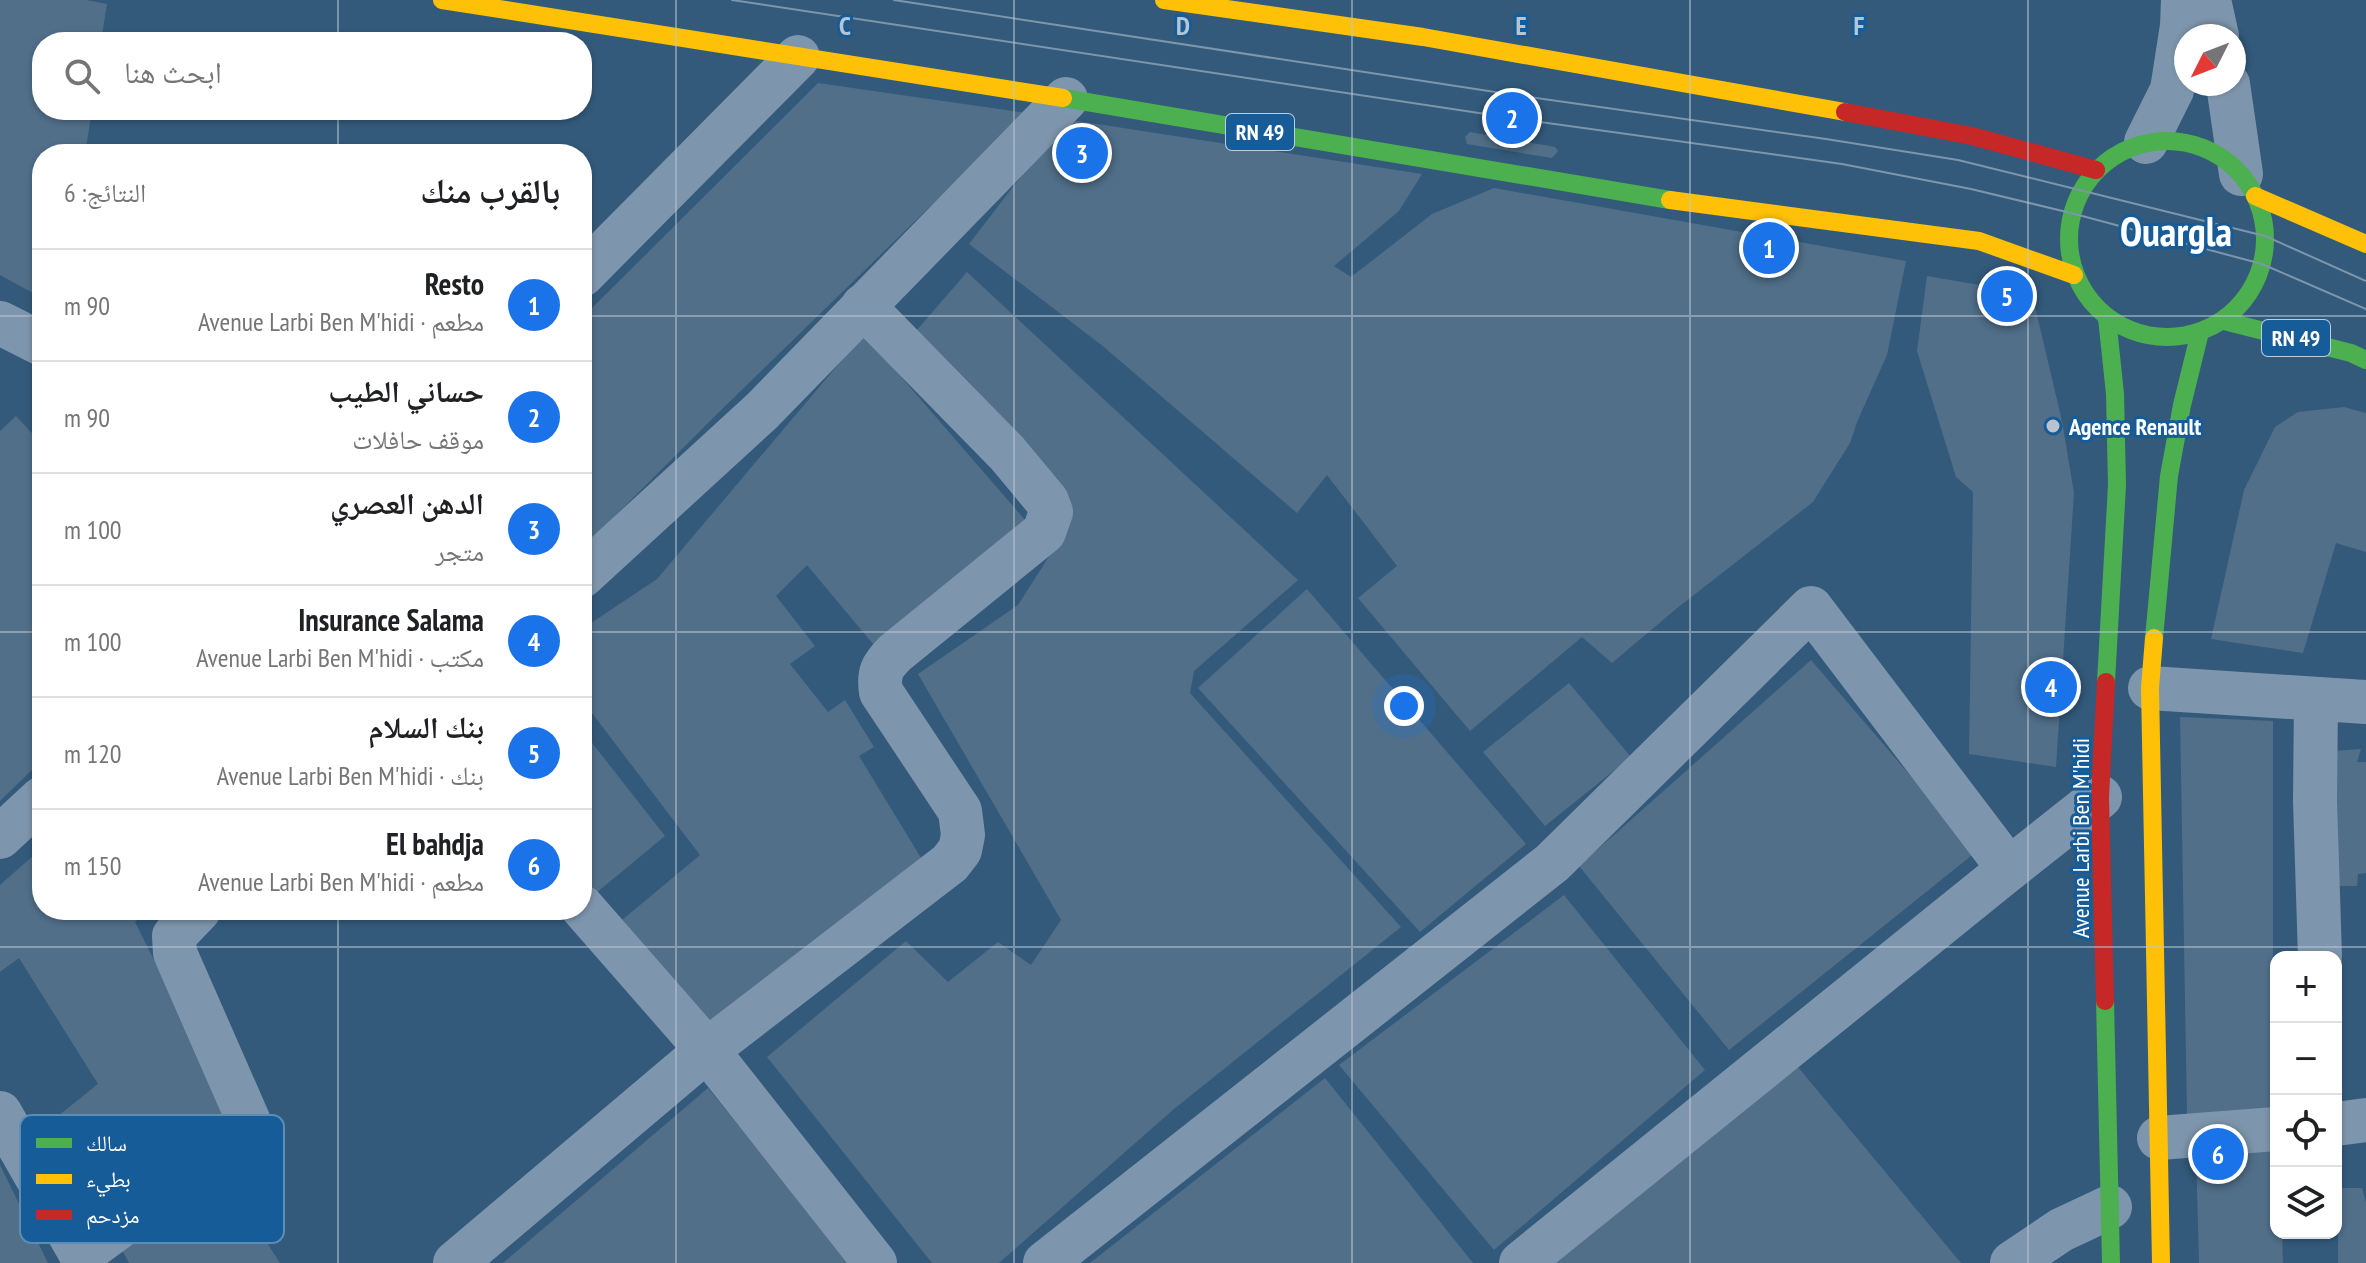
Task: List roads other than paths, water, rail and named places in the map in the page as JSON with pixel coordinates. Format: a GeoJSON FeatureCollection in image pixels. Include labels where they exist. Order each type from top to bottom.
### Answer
{"type":"FeatureCollection","features":[{"type":"Feature","properties":{"kind":"main road","name":"RN 49"},"geometry":{"type":"LineString","coordinates":[[442,0],[924,75],[1656,198],[1979,241],[2074,275]]}},
{"type":"Feature","properties":{"kind":"main road"},"geometry":{"type":"LineString","coordinates":[[1164,0],[1423,37],[1835,110],[1972,136],[2096,170]]}},
{"type":"Feature","properties":{"kind":"main road"},"geometry":{"type":"LineString","coordinates":[[2172,140],[2198,146],[2221,157],[2248,185],[2263,216],[2265,236],[2262,264],[2254,286],[2241,305],[2224,321],[2200,332],[2176,337],[2152,337],[2128,330],[2107,318],[2088,298],[2074,275],[2068,244],[2071,213],[2079,192],[2096,170],[2119,152],[2146,142],[2172,140]]}},
{"type":"Feature","properties":{"kind":"main road"},"geometry":{"type":"LineString","coordinates":[[2248,185],[2366,244]]}},
{"type":"Feature","properties":{"kind":"main road","name":"Avenue Larbi Ben M'hidi"},"geometry":{"type":"LineString","coordinates":[[2107,318],[2115,394],[2117,485],[2100,797],[2111,1263]]}},
{"type":"Feature","properties":{"kind":"main road","name":"RN 49"},"geometry":{"type":"LineString","coordinates":[[2224,321],[2351,353],[2366,360]]}},
{"type":"Feature","properties":{"kind":"main road"},"geometry":{"type":"LineString","coordinates":[[2161,1263],[2150,688],[2169,476],[2200,332]]}},
{"type":"Feature","properties":{"kind":"street"},"geometry":{"type":"LineString","coordinates":[[2146,142],[2172,90],[2183,0]]}},
{"type":"Feature","properties":{"kind":"street"},"geometry":{"type":"LineString","coordinates":[[2209,0],[2214,24]]}},
{"type":"Feature","properties":{"kind":"street"},"geometry":{"type":"LineString","coordinates":[[592,265],[798,57]]}},
{"type":"Feature","properties":{"kind":"street"},"geometry":{"type":"LineString","coordinates":[[2230,96],[2248,185]]}},
{"type":"Feature","properties":{"kind":"street"},"geometry":{"type":"LineString","coordinates":[[592,567],[762,411],[1066,99]]}},
{"type":"Feature","properties":{"kind":"street"},"geometry":{"type":"LineString","coordinates":[[455,1263],[707,1050],[950,863],[960,850],[963,835],[960,811],[881,692],[878,676],[884,663],[895,653],[1044,532],[1051,512],[1047,501],[1007,453],[863,306]]}},
{"type":"Feature","properties":{"kind":"street"},"geometry":{"type":"LineString","coordinates":[[0,323],[32,339]]}},
{"type":"Feature","properties":{"kind":"street"},"geometry":{"type":"LineString","coordinates":[[1045,1263],[1552,863],[1811,608],[2009,869]]}},
{"type":"Feature","properties":{"kind":"street"},"geometry":{"type":"LineString","coordinates":[[2150,688],[2366,702]]}},
{"type":"Feature","properties":{"kind":"street"},"geometry":{"type":"LineString","coordinates":[[2316,699],[2315,801],[2320,951]]}},
{"type":"Feature","properties":{"kind":"street"},"geometry":{"type":"LineString","coordinates":[[1521,1263],[2100,797]]}},
{"type":"Feature","properties":{"kind":"street"},"geometry":{"type":"LineString","coordinates":[[0,837],[32,807]]}},
{"type":"Feature","properties":{"kind":"street"},"geometry":{"type":"LineString","coordinates":[[592,918],[707,1050],[875,1263]]}},
{"type":"Feature","properties":{"kind":"street"},"geometry":{"type":"LineString","coordinates":[[189,920],[174,936],[175,953],[246,1115]]}},
{"type":"Feature","properties":{"kind":"street"},"geometry":{"type":"LineString","coordinates":[[0,1113],[20,1148]]}},
{"type":"Feature","properties":{"kind":"street"},"geometry":{"type":"LineString","coordinates":[[2342,1123],[2366,1120]]}},
{"type":"Feature","properties":{"kind":"street"},"geometry":{"type":"LineString","coordinates":[[2159,1138],[2270,1129]]}},
{"type":"Feature","properties":{"kind":"street"},"geometry":{"type":"LineString","coordinates":[[2012,1263],[2061,1230],[2110,1207]]}},
{"type":"Feature","properties":{"kind":"street"},"geometry":{"type":"LineString","coordinates":[[83,1259],[104,1243]]}},
{"type":"Feature","properties":{"kind":"tram line"},"geometry":{"type":"LineString","coordinates":[[732,0],[1512,118],[1842,164],[1971,189],[2262,264],[2366,309]]}},
{"type":"Feature","properties":{"kind":"tram line"},"geometry":{"type":"LineString","coordinates":[[894,0],[1958,160],[2265,236],[2366,281]]}},
{"type":"Feature","properties":{"kind":"place","name":"حساني الطيب"},"geometry":{"type":"Point","coordinates":[1512,118]}},
{"type":"Feature","properties":{"kind":"place","name":"الدهن العصري"},"geometry":{"type":"Point","coordinates":[1082,153]}},
{"type":"Feature","properties":{"kind":"place","name":"Resto"},"geometry":{"type":"Point","coordinates":[1769,248]}},
{"type":"Feature","properties":{"kind":"place","name":"بنك السلام"},"geometry":{"type":"Point","coordinates":[2007,296]}},
{"type":"Feature","properties":{"kind":"place","name":"Agence Renault"},"geometry":{"type":"Point","coordinates":[2053,426]}},
{"type":"Feature","properties":{"kind":"place","name":"Insurance Salama"},"geometry":{"type":"Point","coordinates":[2051,687]}},
{"type":"Feature","properties":{"kind":"place","name":"El bahdja"},"geometry":{"type":"Point","coordinates":[2218,1154]}},
{"type":"Feature","properties":{"kind":"district","name":"Ouargla"},"geometry":{"type":"Point","coordinates":[2176,231]}}]}
